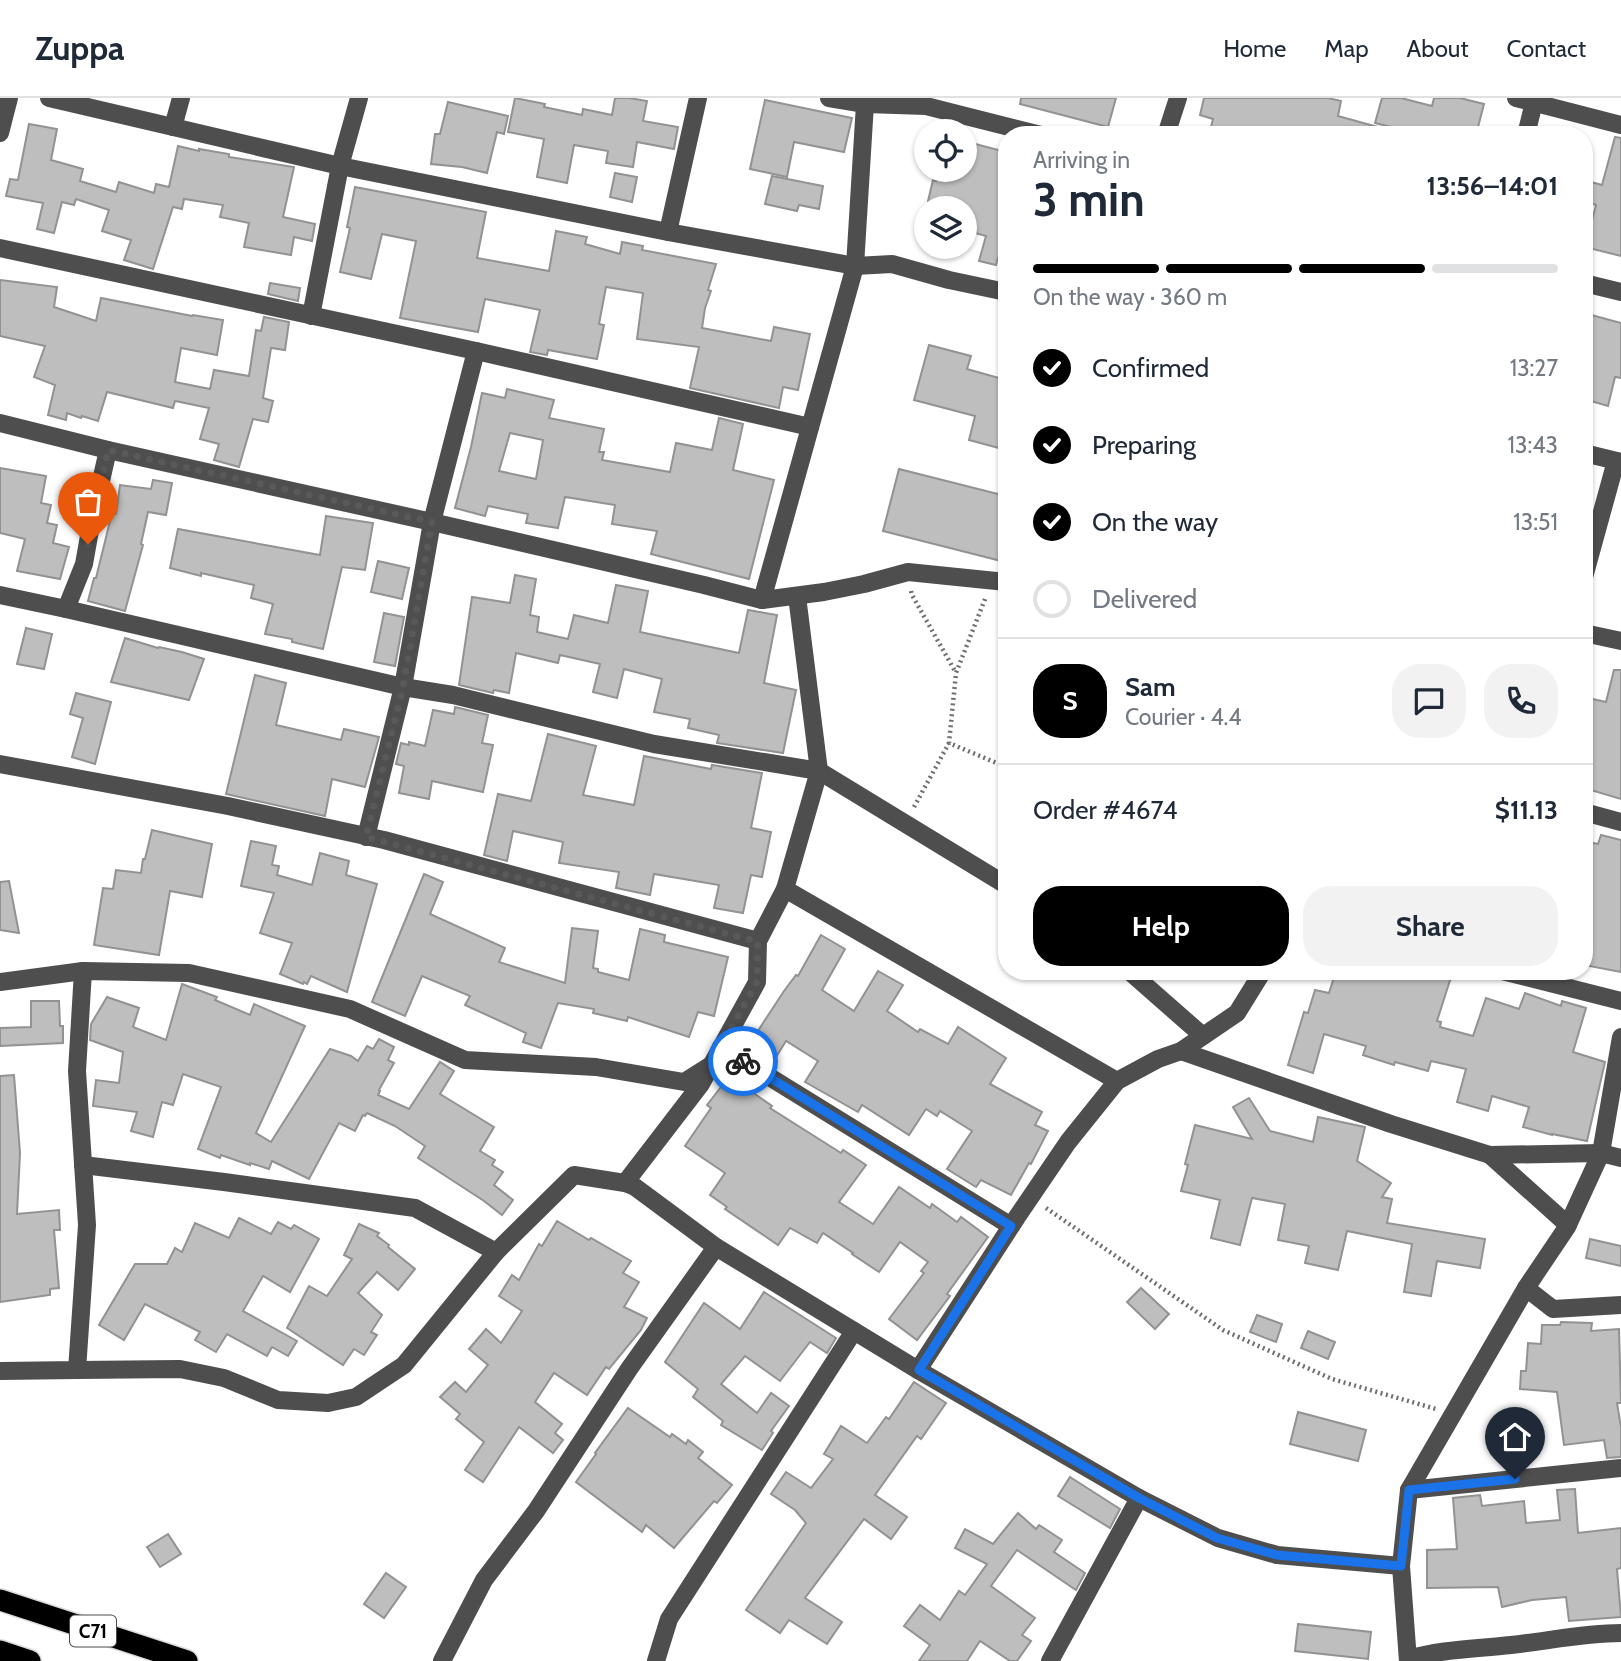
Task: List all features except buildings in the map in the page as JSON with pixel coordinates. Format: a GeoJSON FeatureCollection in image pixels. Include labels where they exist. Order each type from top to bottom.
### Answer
{"type":"FeatureCollection","features":[{"type":"Feature","properties":{"kind":"highway","name":"C71"},"geometry":{"type":"LineString","coordinates":[[0,1600],[187,1661]]}},
{"type":"Feature","properties":{"kind":"highway"},"geometry":{"type":"LineString","coordinates":[[0,1651],[30,1661]]}},
{"type":"Feature","properties":{"kind":"street"},"geometry":{"type":"LineString","coordinates":[[0,133],[9,98]]}},
{"type":"Feature","properties":{"kind":"street"},"geometry":{"type":"LineString","coordinates":[[49,98],[340,166],[668,232],[855,266],[892,264],[998,290]]}},
{"type":"Feature","properties":{"kind":"street"},"geometry":{"type":"LineString","coordinates":[[173,127],[181,98]]}},
{"type":"Feature","properties":{"kind":"street"},"geometry":{"type":"LineString","coordinates":[[312,316],[340,166],[359,98]]}},
{"type":"Feature","properties":{"kind":"street"},"geometry":{"type":"LineString","coordinates":[[668,232],[698,98]]}},
{"type":"Feature","properties":{"kind":"street"},"geometry":{"type":"LineString","coordinates":[[829,98],[865,104],[926,106],[1005,126]]}},
{"type":"Feature","properties":{"kind":"street"},"geometry":{"type":"LineString","coordinates":[[1169,126],[1178,98]]}},
{"type":"Feature","properties":{"kind":"street"},"geometry":{"type":"LineString","coordinates":[[1516,98],[1534,100],[1621,125]]}},
{"type":"Feature","properties":{"kind":"street"},"geometry":{"type":"LineString","coordinates":[[1528,126],[1534,100]]}},
{"type":"Feature","properties":{"kind":"street"},"geometry":{"type":"LineString","coordinates":[[762,600],[855,266],[865,104]]}},
{"type":"Feature","properties":{"kind":"street"},"geometry":{"type":"LineString","coordinates":[[0,248],[476,351],[810,427]]}},
{"type":"Feature","properties":{"kind":"street"},"geometry":{"type":"LineString","coordinates":[[1593,285],[1621,292]]}},
{"type":"Feature","properties":{"kind":"street"},"geometry":{"type":"LineString","coordinates":[[366,837],[403,687],[432,522],[476,351]]}},
{"type":"Feature","properties":{"kind":"street"},"geometry":{"type":"LineString","coordinates":[[0,423],[762,600],[864,584],[908,572],[998,581]]}},
{"type":"Feature","properties":{"kind":"street"},"geometry":{"type":"LineString","coordinates":[[66,608],[84,564],[108,450]]}},
{"type":"Feature","properties":{"kind":"street"},"geometry":{"type":"LineString","coordinates":[[1593,455],[1618,462],[1593,547]]}},
{"type":"Feature","properties":{"kind":"street"},"geometry":{"type":"LineString","coordinates":[[0,595],[403,687],[453,695],[654,744],[818,771],[998,881]]}},
{"type":"Feature","properties":{"kind":"street"},"geometry":{"type":"LineString","coordinates":[[625,1182],[701,1084],[757,982],[758,942],[785,889],[818,771],[797,596]]}},
{"type":"Feature","properties":{"kind":"street"},"geometry":{"type":"LineString","coordinates":[[1593,635],[1621,641]]}},
{"type":"Feature","properties":{"kind":"street"},"geometry":{"type":"LineString","coordinates":[[0,764],[217,804],[366,837],[758,942]]}},
{"type":"Feature","properties":{"kind":"street"},"geometry":{"type":"LineString","coordinates":[[1593,814],[1621,822]]}},
{"type":"Feature","properties":{"kind":"street"},"geometry":{"type":"LineString","coordinates":[[785,889],[1117,1082]]}},
{"type":"Feature","properties":{"kind":"street"},"geometry":{"type":"LineString","coordinates":[[0,982],[83,971],[189,973],[349,1009],[465,1060],[596,1067],[684,1082],[711,1065]]}},
{"type":"Feature","properties":{"kind":"street"},"geometry":{"type":"LineString","coordinates":[[77,1370],[87,1224],[77,1071],[83,971]]}},
{"type":"Feature","properties":{"kind":"street"},"geometry":{"type":"LineString","coordinates":[[1139,980],[1203,1036]]}},
{"type":"Feature","properties":{"kind":"street"},"geometry":{"type":"LineString","coordinates":[[919,1370],[1068,1142],[1117,1082],[1158,1059],[1181,1051],[1237,1013],[1257,980]]}},
{"type":"Feature","properties":{"kind":"street"},"geometry":{"type":"LineString","coordinates":[[1538,980],[1621,1001]]}},
{"type":"Feature","properties":{"kind":"street"},"geometry":{"type":"LineString","coordinates":[[1621,1037],[1601,1153],[1567,1225],[1526,1288],[1409,1490],[1401,1566],[1408,1660],[1430,1653],[1513,1645],[1592,1633],[1621,1633]]}},
{"type":"Feature","properties":{"kind":"street"},"geometry":{"type":"LineString","coordinates":[[721,1047],[1011,1226]]}},
{"type":"Feature","properties":{"kind":"street"},"geometry":{"type":"LineString","coordinates":[[1181,1051],[1391,1124],[1490,1154],[1601,1153],[1621,1158]]}},
{"type":"Feature","properties":{"kind":"street"},"geometry":{"type":"LineString","coordinates":[[1490,1154],[1567,1225]]}},
{"type":"Feature","properties":{"kind":"street"},"geometry":{"type":"LineString","coordinates":[[83,1165],[415,1209],[496,1252]]}},
{"type":"Feature","properties":{"kind":"street"},"geometry":{"type":"LineString","coordinates":[[0,1371],[180,1369],[224,1378],[278,1400],[328,1403],[356,1396],[404,1366],[496,1252],[574,1175],[625,1182],[716,1247],[854,1331],[1139,1498],[1217,1538],[1277,1555],[1401,1566]]}},
{"type":"Feature","properties":{"kind":"street"},"geometry":{"type":"LineString","coordinates":[[442,1661],[484,1580],[536,1511],[629,1369],[716,1247]]}},
{"type":"Feature","properties":{"kind":"street"},"geometry":{"type":"LineString","coordinates":[[1526,1288],[1553,1309],[1621,1305]]}},
{"type":"Feature","properties":{"kind":"street"},"geometry":{"type":"LineString","coordinates":[[656,1661],[669,1619],[854,1331]]}},
{"type":"Feature","properties":{"kind":"street"},"geometry":{"type":"LineString","coordinates":[[1409,1490],[1621,1468]]}},
{"type":"Feature","properties":{"kind":"street"},"geometry":{"type":"LineString","coordinates":[[1050,1661],[1139,1498]]}},
{"type":"Feature","properties":{"kind":"path"},"geometry":{"type":"LineString","coordinates":[[908,572],[912,596],[956,673]]}},
{"type":"Feature","properties":{"kind":"path"},"geometry":{"type":"LineString","coordinates":[[905,824],[949,743],[956,673],[989,589],[998,582]]}},
{"type":"Feature","properties":{"kind":"path"},"geometry":{"type":"LineString","coordinates":[[949,743],[998,764]]}},
{"type":"Feature","properties":{"kind":"path"},"geometry":{"type":"LineString","coordinates":[[1030,1198],[1223,1330],[1332,1379],[1453,1414]]}},
{"type":"Feature","properties":{"kind":"way so far"},"geometry":{"type":"LineString","coordinates":[[88,544],[108,450],[432,522],[403,687],[366,837],[758,942],[757,982],[721,1047],[743,1061]]}},
{"type":"Feature","properties":{"kind":"route"},"geometry":{"type":"LineString","coordinates":[[743,1061],[1011,1226],[919,1370],[1139,1498],[1217,1538],[1277,1555],[1401,1566],[1409,1490],[1515,1479]]}}]}
